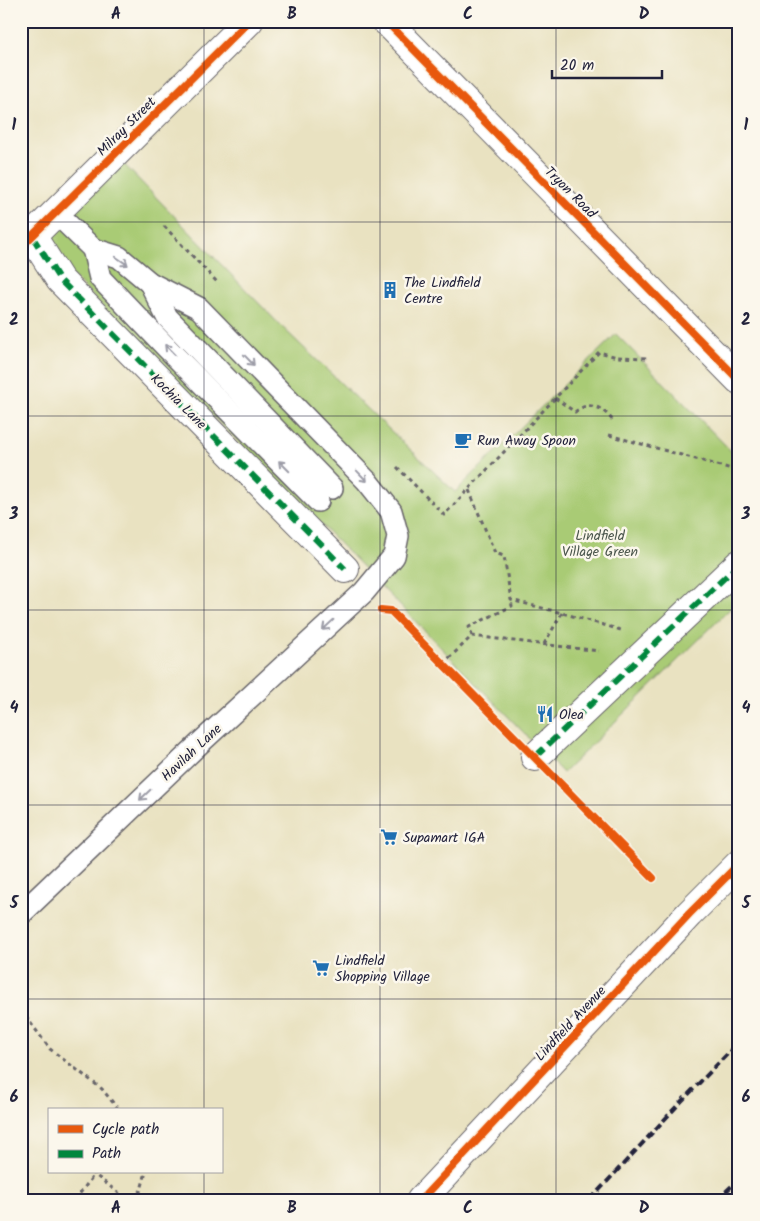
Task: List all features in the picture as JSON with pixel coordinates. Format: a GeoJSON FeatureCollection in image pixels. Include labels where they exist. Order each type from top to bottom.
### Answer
{"type":"FeatureCollection","features":[{"type":"Feature","properties":{"kind":"street","name":"Milray Street"},"geometry":{"type":"LineString","coordinates":[[25,236],[56,212],[249,21]]}},
{"type":"Feature","properties":{"kind":"street","name":"Tryon Road"},"geometry":{"type":"LineString","coordinates":[[386,21],[739,380]]}},
{"type":"Feature","properties":{"kind":"street","name":"Kochia Lane"},"geometry":{"type":"LineString","coordinates":[[25,236],[60,280],[345,569]]}},
{"type":"Feature","properties":{"kind":"street"},"geometry":{"type":"LineString","coordinates":[[534,757],[739,564]]}},
{"type":"Feature","properties":{"kind":"street","name":"Lindfield Avenue"},"geometry":{"type":"LineString","coordinates":[[420,1200],[689,914],[739,864]]}},
{"type":"Feature","properties":{"kind":"lane"},"geometry":{"type":"LineString","coordinates":[[56,212],[93,249],[119,257],[150,283],[167,317],[325,494],[167,348],[100,278],[93,249]]}},
{"type":"Feature","properties":{"kind":"lane","name":"Havilah Lane"},"geometry":{"type":"LineString","coordinates":[[21,914],[199,744],[364,592],[394,556],[398,536],[391,511],[367,482],[199,308],[150,283]]}},
{"type":"Feature","properties":{"kind":"path"},"geometry":{"type":"LineString","coordinates":[[164,226],[224,289]]}},
{"type":"Feature","properties":{"kind":"path"},"geometry":{"type":"LineString","coordinates":[[396,466],[444,515],[600,352],[618,357],[648,358]]}},
{"type":"Feature","properties":{"kind":"path"},"geometry":{"type":"LineString","coordinates":[[555,398],[574,412],[584,406],[597,406],[613,420]]}},
{"type":"Feature","properties":{"kind":"path"},"geometry":{"type":"LineString","coordinates":[[609,435],[739,471]]}},
{"type":"Feature","properties":{"kind":"path"},"geometry":{"type":"LineString","coordinates":[[469,490],[495,553],[504,556],[512,606],[469,627],[472,636]]}},
{"type":"Feature","properties":{"kind":"path"},"geometry":{"type":"LineString","coordinates":[[511,600],[562,612],[650,649]]}},
{"type":"Feature","properties":{"kind":"path"},"geometry":{"type":"LineString","coordinates":[[544,644],[562,612]]}},
{"type":"Feature","properties":{"kind":"path"},"geometry":{"type":"LineString","coordinates":[[472,636],[544,644],[650,649]]}},
{"type":"Feature","properties":{"kind":"path"},"geometry":{"type":"LineString","coordinates":[[443,664],[472,636]]}},
{"type":"Feature","properties":{"kind":"path"},"geometry":{"type":"LineString","coordinates":[[21,1010],[50,1049],[102,1089],[117,1108]]}},
{"type":"Feature","properties":{"kind":"path"},"geometry":{"type":"LineString","coordinates":[[75,1200],[93,1174]]}},
{"type":"Feature","properties":{"kind":"path"},"geometry":{"type":"LineString","coordinates":[[95,1174],[128,1200]]}},
{"type":"Feature","properties":{"kind":"path"},"geometry":{"type":"LineString","coordinates":[[134,1200],[141,1190],[145,1174]]}},
{"type":"Feature","properties":{"kind":"green space","name":"Lindfield Village Green"},"geometry":{"type":"Polygon","coordinates":[[[115,155],[280,325],[455,492],[616,334],[739,459],[739,600],[563,773],[308,511],[32,236],[115,155]]]}},
{"type":"Feature","properties":{"kind":"railway"},"geometry":{"type":"LineString","coordinates":[[590,1200],[739,1042]]}},
{"type":"Feature","properties":{"kind":"railway"},"geometry":{"type":"LineString","coordinates":[[717,1200],[739,1179]]}},
{"type":"Feature","properties":{"kind":"marked path"},"geometry":{"type":"LineString","coordinates":[[32,236],[60,280],[345,569]]}},
{"type":"Feature","properties":{"kind":"marked path"},"geometry":{"type":"LineString","coordinates":[[535,757],[739,564]]}},
{"type":"Feature","properties":{"kind":"cycle path"},"geometry":{"type":"LineString","coordinates":[[21,247],[249,21]]}},
{"type":"Feature","properties":{"kind":"cycle path"},"geometry":{"type":"LineString","coordinates":[[386,21],[739,380]]}},
{"type":"Feature","properties":{"kind":"cycle path"},"geometry":{"type":"LineString","coordinates":[[381,610],[391,611],[653,878]]}},
{"type":"Feature","properties":{"kind":"cycle path"},"geometry":{"type":"LineString","coordinates":[[421,1200],[689,914],[739,864]]}},
{"type":"Feature","properties":{"kind":"place","name":"The Lindfield Centre"},"geometry":{"type":"Point","coordinates":[390,290]}},
{"type":"Feature","properties":{"kind":"place","name":"Run Away Spoon"},"geometry":{"type":"Point","coordinates":[463,440]}},
{"type":"Feature","properties":{"kind":"place","name":"Olea"},"geometry":{"type":"Point","coordinates":[545,714]}},
{"type":"Feature","properties":{"kind":"place","name":"Supamart IGA"},"geometry":{"type":"Point","coordinates":[389,837]}},
{"type":"Feature","properties":{"kind":"place","name":"Lindfield Shopping Village"},"geometry":{"type":"Point","coordinates":[321,968]}}]}
